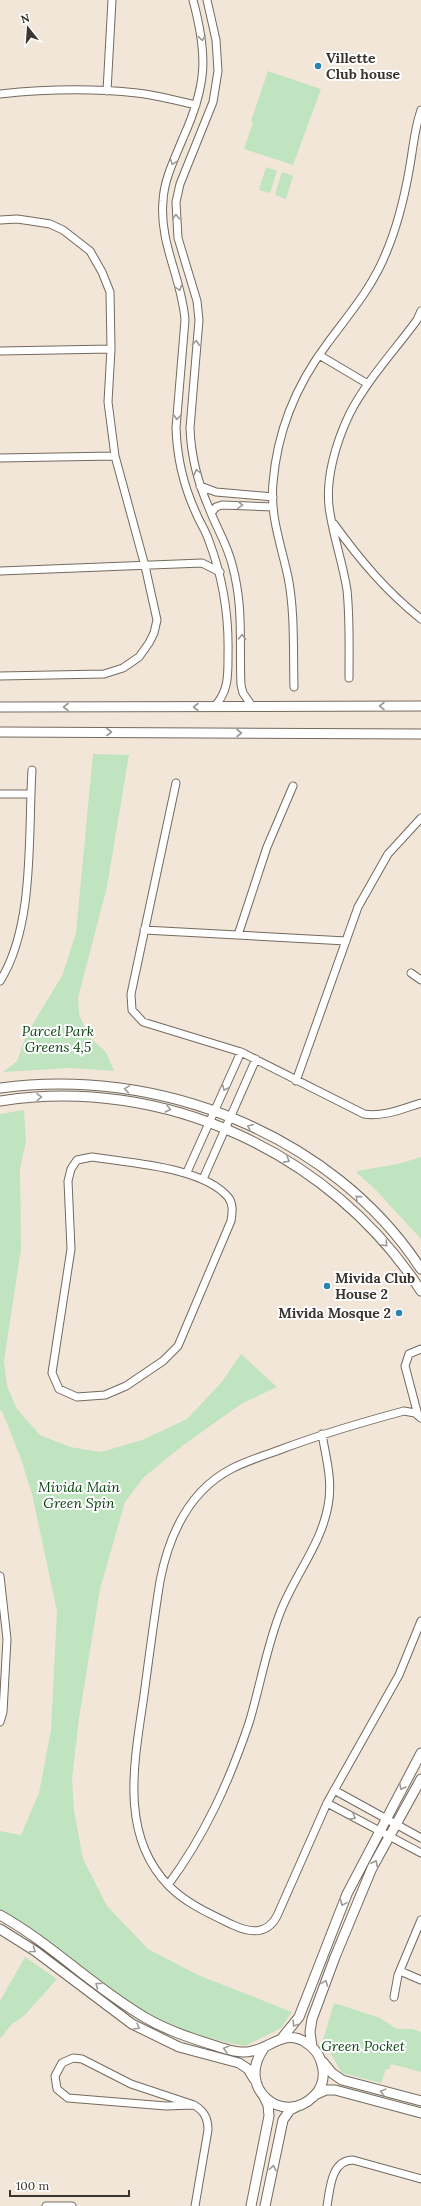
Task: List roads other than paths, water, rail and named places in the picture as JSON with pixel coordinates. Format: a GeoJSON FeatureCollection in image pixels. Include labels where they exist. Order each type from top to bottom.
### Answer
{"type":"FeatureCollection","features":[{"type":"Feature","properties":{"kind":"street"},"geometry":{"type":"LineString","coordinates":[[108,91],[112,0]]}},
{"type":"Feature","properties":{"kind":"street"},"geometry":{"type":"LineString","coordinates":[[193,0],[203,42],[204,70],[196,106],[166,180],[162,200],[162,221],[165,241],[184,304],[185,320],[176,428],[180,463],[192,502],[209,539],[220,572],[225,596],[228,625],[228,684],[220,701],[214,707]]}},
{"type":"Feature","properties":{"kind":"street"},"geometry":{"type":"LineString","coordinates":[[207,0],[216,40],[218,71],[212,102],[180,184],[176,202],[176,220],[178,238],[198,301],[199,320],[195,357],[191,442],[200,486],[211,513],[222,534],[232,563],[239,593],[242,624],[241,685],[243,693],[252,706]]}},
{"type":"Feature","properties":{"kind":"street"},"geometry":{"type":"LineString","coordinates":[[0,94],[63,89],[108,91],[138,93],[196,106]]}},
{"type":"Feature","properties":{"kind":"street"},"geometry":{"type":"LineString","coordinates":[[294,687],[291,597],[288,576],[276,533],[273,507],[276,462],[283,430],[300,387],[319,355],[369,287],[386,254],[404,198],[414,134],[421,110]]}},
{"type":"Feature","properties":{"kind":"street"},"geometry":{"type":"LineString","coordinates":[[0,220],[17,219],[50,224],[63,230],[90,251],[102,272],[110,292],[108,402],[115,456],[145,566],[156,620],[154,633],[139,657],[123,668],[104,674],[0,676]]}},
{"type":"Feature","properties":{"kind":"street"},"geometry":{"type":"LineString","coordinates":[[349,678],[347,592],[343,565],[332,521],[329,488],[336,451],[350,413],[368,384],[419,322],[421,311]]}},
{"type":"Feature","properties":{"kind":"street"},"geometry":{"type":"LineString","coordinates":[[0,351],[110,349]]}},
{"type":"Feature","properties":{"kind":"street"},"geometry":{"type":"LineString","coordinates":[[319,355],[368,384]]}},
{"type":"Feature","properties":{"kind":"street"},"geometry":{"type":"LineString","coordinates":[[181,356],[195,357]]}},
{"type":"Feature","properties":{"kind":"street"},"geometry":{"type":"LineString","coordinates":[[0,458],[115,456]]}},
{"type":"Feature","properties":{"kind":"street"},"geometry":{"type":"LineString","coordinates":[[200,486],[216,492],[273,496]]}},
{"type":"Feature","properties":{"kind":"street"},"geometry":{"type":"LineString","coordinates":[[211,513],[216,507],[222,504],[273,507]]}},
{"type":"Feature","properties":{"kind":"street"},"geometry":{"type":"LineString","coordinates":[[332,521],[362,563],[398,600],[421,619]]}},
{"type":"Feature","properties":{"kind":"street"},"geometry":{"type":"LineString","coordinates":[[0,571],[202,563],[220,572]]}},
{"type":"Feature","properties":{"kind":"street"},"geometry":{"type":"LineString","coordinates":[[228,661],[241,661]]}},
{"type":"Feature","properties":{"kind":"street"},"geometry":{"type":"LineString","coordinates":[[0,707],[421,706]]}},
{"type":"Feature","properties":{"kind":"street"},"geometry":{"type":"LineString","coordinates":[[0,732],[421,734]]}},
{"type":"Feature","properties":{"kind":"street"},"geometry":{"type":"LineString","coordinates":[[0,981],[12,959],[22,922],[27,876],[32,770]]}},
{"type":"Feature","properties":{"kind":"street"},"geometry":{"type":"LineString","coordinates":[[176,783],[131,994],[132,1010],[144,1022],[241,1052],[364,1114],[375,1116],[392,1113],[421,1103]]}},
{"type":"Feature","properties":{"kind":"street"},"geometry":{"type":"LineString","coordinates":[[238,935],[267,847],[293,786]]}},
{"type":"Feature","properties":{"kind":"street"},"geometry":{"type":"LineString","coordinates":[[0,794],[31,794]]}},
{"type":"Feature","properties":{"kind":"street"},"geometry":{"type":"LineString","coordinates":[[296,1081],[358,907],[388,854],[421,818]]}},
{"type":"Feature","properties":{"kind":"street"},"geometry":{"type":"LineString","coordinates":[[144,930],[346,941]]}},
{"type":"Feature","properties":{"kind":"street"},"geometry":{"type":"LineString","coordinates":[[411,973],[421,980]]}},
{"type":"Feature","properties":{"kind":"street"},"geometry":{"type":"LineString","coordinates":[[187,1172],[241,1052]]}},
{"type":"Feature","properties":{"kind":"street"},"geometry":{"type":"LineString","coordinates":[[203,1179],[256,1059]]}},
{"type":"Feature","properties":{"kind":"street"},"geometry":{"type":"LineString","coordinates":[[0,1088],[34,1084],[99,1085],[156,1094],[182,1100],[230,1118],[287,1145],[330,1173],[386,1225],[421,1269]]}},
{"type":"Feature","properties":{"kind":"street"},"geometry":{"type":"LineString","coordinates":[[0,1101],[44,1097],[104,1098],[166,1108],[225,1128],[291,1162],[321,1182],[347,1204],[391,1250],[421,1292]]}},
{"type":"Feature","properties":{"kind":"street"},"geometry":{"type":"LineString","coordinates":[[92,1158],[187,1172],[203,1179],[229,1198],[232,1209],[231,1221],[178,1346],[156,1368],[116,1391],[77,1397],[59,1389],[52,1373],[71,1249],[68,1180],[71,1169],[77,1160],[92,1158]]}},
{"type":"Feature","properties":{"kind":"street"},"geometry":{"type":"LineString","coordinates":[[420,1417],[405,1363],[409,1354],[421,1349]]}},
{"type":"Feature","properties":{"kind":"street"},"geometry":{"type":"LineString","coordinates":[[420,1417],[404,1411],[322,1434],[242,1464],[215,1479],[199,1494],[185,1512],[168,1550],[160,1581],[134,1762],[132,1793],[137,1822],[146,1850],[154,1867],[168,1885],[195,1907],[242,1929],[257,1931],[267,1928],[277,1916],[327,1803],[399,1674],[421,1621]]}},
{"type":"Feature","properties":{"kind":"street"},"geometry":{"type":"LineString","coordinates":[[168,1885],[200,1837],[227,1784],[249,1722],[280,1611],[323,1527],[328,1504],[330,1481],[322,1434]]}},
{"type":"Feature","properties":{"kind":"street"},"geometry":{"type":"LineString","coordinates":[[0,1577],[8,1639],[0,1722]]}},
{"type":"Feature","properties":{"kind":"street"},"geometry":{"type":"LineString","coordinates":[[282,2038],[299,2017],[339,1914],[379,1831],[421,1753]]}},
{"type":"Feature","properties":{"kind":"street"},"geometry":{"type":"LineString","coordinates":[[312,2047],[310,2032],[312,2019],[360,1896],[389,1836],[421,1779]]}},
{"type":"Feature","properties":{"kind":"street"},"geometry":{"type":"LineString","coordinates":[[334,1790],[421,1838]]}},
{"type":"Feature","properties":{"kind":"street"},"geometry":{"type":"LineString","coordinates":[[327,1803],[421,1853]]}},
{"type":"Feature","properties":{"kind":"street"},"geometry":{"type":"LineString","coordinates":[[0,1915],[30,1933],[102,1989],[147,2019],[181,2034],[232,2050],[250,2052],[264,2048]]}},
{"type":"Feature","properties":{"kind":"street"},"geometry":{"type":"LineString","coordinates":[[394,1997],[400,1971],[421,1920]]}},
{"type":"Feature","properties":{"kind":"street"},"geometry":{"type":"LineString","coordinates":[[0,1929],[35,1951],[132,2024],[179,2047],[239,2063],[248,2069],[268,2105],[269,2116],[251,2206]]}},
{"type":"Feature","properties":{"kind":"street"},"geometry":{"type":"LineString","coordinates":[[400,1971],[421,1980]]}},
{"type":"Feature","properties":{"kind":"street"},"geometry":{"type":"LineString","coordinates":[[257,2087],[254,2077],[254,2066],[258,2056],[264,2048],[272,2042],[282,2038],[293,2038],[303,2041],[312,2047],[338,2078],[418,2100],[411,2110]]}},
{"type":"Feature","properties":{"kind":"street"},"geometry":{"type":"LineString","coordinates":[[314,2096],[322,2083],[323,2076],[323,2069],[319,2055]]}},
{"type":"Feature","properties":{"kind":"street"},"geometry":{"type":"LineString","coordinates":[[194,2105],[166,2106],[68,2098],[57,2089],[54,2076],[62,2063],[73,2058],[82,2059],[130,2084],[194,2105],[204,2113],[208,2124],[195,2206]]}},
{"type":"Feature","properties":{"kind":"street"},"geometry":{"type":"LineString","coordinates":[[266,2206],[283,2120],[290,2110],[326,2090],[335,2090],[421,2113]]}},
{"type":"Feature","properties":{"kind":"street"},"geometry":{"type":"LineString","coordinates":[[264,2097],[274,2103],[284,2106],[295,2106],[305,2103]]}},
{"type":"Feature","properties":{"kind":"street"},"geometry":{"type":"LineString","coordinates":[[327,2206],[334,2173],[337,2167],[345,2161],[353,2160],[421,2179]]}},
{"type":"Feature","properties":{"kind":"street"},"geometry":{"type":"LineString","coordinates":[[46,2206],[72,2206]]}},
{"type":"Feature","properties":{"kind":"place","name":"Villette Club house"},"geometry":{"type":"Point","coordinates":[318,66]}},
{"type":"Feature","properties":{"kind":"place","name":"Mivida Club House 2"},"geometry":{"type":"Point","coordinates":[327,1286]}},
{"type":"Feature","properties":{"kind":"place","name":"Mivida Mosque 2"},"geometry":{"type":"Point","coordinates":[399,1313]}},
{"type":"Feature","properties":{"kind":"park label","name":"Parcel Park Greens 4,5"},"geometry":{"type":"Point","coordinates":[58,1040]}},
{"type":"Feature","properties":{"kind":"park label","name":"Mivida Main Green Spin"},"geometry":{"type":"Point","coordinates":[79,1496]}},
{"type":"Feature","properties":{"kind":"park label","name":"Green Pocket"},"geometry":{"type":"Point","coordinates":[363,2046]}}]}
